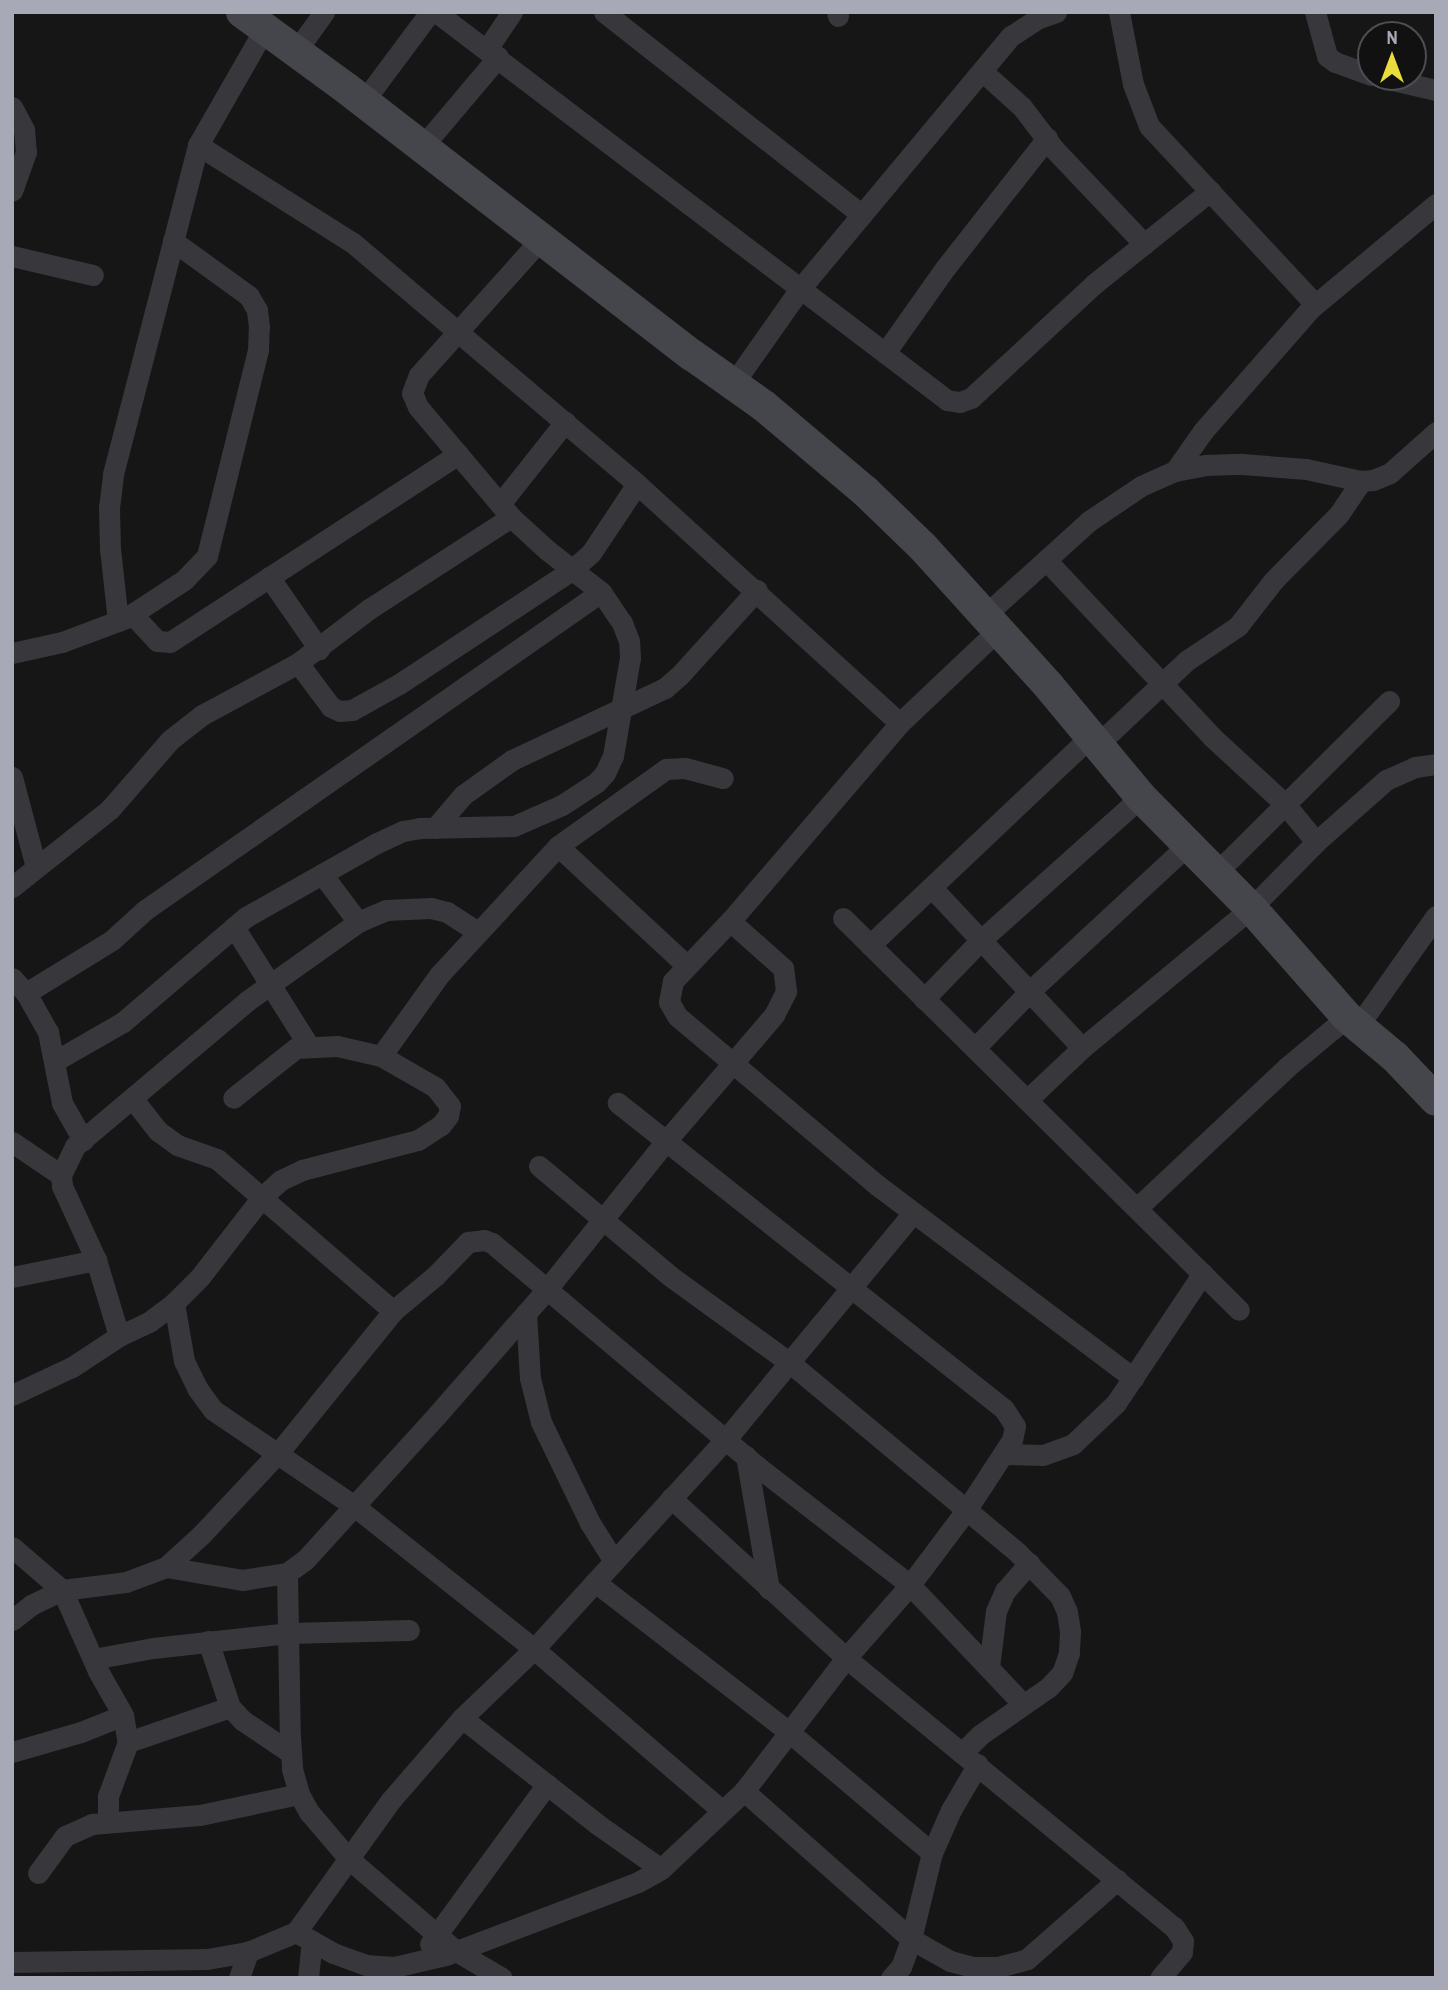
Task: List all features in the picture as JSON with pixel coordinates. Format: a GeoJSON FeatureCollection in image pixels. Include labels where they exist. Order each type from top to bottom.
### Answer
{"type":"FeatureCollection","features":[{"type":"Feature","properties":{"kind":"street"},"geometry":{"type":"LineString","coordinates":[[296,51],[324,12]]}},
{"type":"Feature","properties":{"kind":"street"},"geometry":{"type":"LineString","coordinates":[[363,102],[430,12]]}},
{"type":"Feature","properties":{"kind":"street"},"geometry":{"type":"LineString","coordinates":[[436,12],[947,400],[960,402],[971,398],[1094,284],[1210,191]]}},
{"type":"Feature","properties":{"kind":"street"},"geometry":{"type":"LineString","coordinates":[[422,147],[493,53],[512,12]]}},
{"type":"Feature","properties":{"kind":"street"},"geometry":{"type":"LineString","coordinates":[[604,12],[862,215]]}},
{"type":"Feature","properties":{"kind":"street"},"geometry":{"type":"LineString","coordinates":[[1119,12],[1133,84],[1149,126],[1315,304]]}},
{"type":"Feature","properties":{"kind":"street"},"geometry":{"type":"LineString","coordinates":[[1315,12],[1327,56],[1357,70]]}},
{"type":"Feature","properties":{"kind":"street"},"geometry":{"type":"LineString","coordinates":[[733,384],[799,290],[1011,36],[1045,14]]}},
{"type":"Feature","properties":{"kind":"street"},"geometry":{"type":"LineString","coordinates":[[458,454],[170,642],[157,641],[125,617],[110,549],[108,508],[113,474],[198,145],[254,20],[796,432],[866,492],[922,547],[1141,797],[1251,908],[1353,1022],[1395,1057],[1436,1100]]}},
{"type":"Feature","properties":{"kind":"street"},"geometry":{"type":"LineString","coordinates":[[982,71],[1022,107],[1144,244]]}},
{"type":"Feature","properties":{"kind":"street"},"geometry":{"type":"LineString","coordinates":[[12,107],[24,130],[26,152],[13,186]]}},
{"type":"Feature","properties":{"kind":"street"},"geometry":{"type":"LineString","coordinates":[[885,353],[946,267],[1047,138]]}},
{"type":"Feature","properties":{"kind":"street"},"geometry":{"type":"LineString","coordinates":[[198,145],[353,243],[637,484],[757,590],[900,723]]}},
{"type":"Feature","properties":{"kind":"street"},"geometry":{"type":"LineString","coordinates":[[1175,471],[1203,431],[1315,304],[1436,204]]}},
{"type":"Feature","properties":{"kind":"street"},"geometry":{"type":"LineString","coordinates":[[55,1061],[123,1023],[246,917],[403,831],[514,826],[562,806],[597,782],[605,773],[613,756],[630,659],[629,640],[622,623],[601,592],[572,570],[506,510],[418,407],[412,393],[419,375],[541,239]]}},
{"type":"Feature","properties":{"kind":"street"},"geometry":{"type":"LineString","coordinates":[[12,653],[62,642],[125,617],[184,580],[207,556],[258,350],[257,310],[249,296],[173,241]]}},
{"type":"Feature","properties":{"kind":"street"},"geometry":{"type":"LineString","coordinates":[[12,256],[93,275]]}},
{"type":"Feature","properties":{"kind":"street"},"geometry":{"type":"LineString","coordinates":[[12,887],[110,809],[170,740],[202,715],[299,663],[506,510],[565,422]]}},
{"type":"Feature","properties":{"kind":"street"},"geometry":{"type":"LineString","coordinates":[[1133,1378],[913,1213],[677,1016],[669,1002],[673,981],[730,921],[900,723],[1046,560],[1089,521],[1140,486],[1175,471],[1205,465],[1242,464],[1306,469],[1361,481],[1390,473],[1436,432]]}},
{"type":"Feature","properties":{"kind":"street"},"geometry":{"type":"LineString","coordinates":[[870,945],[1186,661],[1238,626],[1273,581],[1339,514],[1361,481]]}},
{"type":"Feature","properties":{"kind":"street"},"geometry":{"type":"LineString","coordinates":[[299,663],[331,707],[340,711],[352,710],[399,684],[572,570],[591,553],[637,484]]}},
{"type":"Feature","properties":{"kind":"street"},"geometry":{"type":"LineString","coordinates":[[1046,560],[1211,736],[1285,804],[1316,842]]}},
{"type":"Feature","properties":{"kind":"street"},"geometry":{"type":"LineString","coordinates":[[270,577],[319,649]]}},
{"type":"Feature","properties":{"kind":"street"},"geometry":{"type":"LineString","coordinates":[[435,828],[463,795],[512,760],[648,698],[679,676],[757,590]]}},
{"type":"Feature","properties":{"kind":"street"},"geometry":{"type":"LineString","coordinates":[[83,1140],[62,1103],[48,1032],[19,986],[113,940],[145,910],[601,592]]}},
{"type":"Feature","properties":{"kind":"street"},"geometry":{"type":"LineString","coordinates":[[1216,873],[1389,701]]}},
{"type":"Feature","properties":{"kind":"street"},"geometry":{"type":"LineString","coordinates":[[1027,1100],[1082,1048],[1251,908],[1316,842],[1386,780],[1415,767],[1436,764]]}},
{"type":"Feature","properties":{"kind":"street"},"geometry":{"type":"LineString","coordinates":[[381,1056],[440,974],[558,846],[666,769],[685,768],[723,778]]}},
{"type":"Feature","properties":{"kind":"street"},"geometry":{"type":"LineString","coordinates":[[12,777],[36,867]]}},
{"type":"Feature","properties":{"kind":"street"},"geometry":{"type":"LineString","coordinates":[[924,999],[981,940],[1141,797]]}},
{"type":"Feature","properties":{"kind":"street"},"geometry":{"type":"LineString","coordinates":[[975,1048],[1029,992],[1188,845]]}},
{"type":"Feature","properties":{"kind":"street"},"geometry":{"type":"LineString","coordinates":[[558,846],[687,966]]}},
{"type":"Feature","properties":{"kind":"street"},"geometry":{"type":"LineString","coordinates":[[322,874],[358,922]]}},
{"type":"Feature","properties":{"kind":"street"},"geometry":{"type":"LineString","coordinates":[[932,888],[1082,1048]]}},
{"type":"Feature","properties":{"kind":"street"},"geometry":{"type":"LineString","coordinates":[[119,1336],[96,1260],[65,1195],[61,1175],[68,1156],[83,1140],[247,1001],[358,922],[386,910],[431,908],[447,912],[478,932]]}},
{"type":"Feature","properties":{"kind":"street"},"geometry":{"type":"LineString","coordinates":[[1137,1208],[1287,1067],[1353,1022],[1436,916]]}},
{"type":"Feature","properties":{"kind":"street"},"geometry":{"type":"LineString","coordinates":[[843,918],[1239,1310]]}},
{"type":"Feature","properties":{"kind":"street"},"geometry":{"type":"LineString","coordinates":[[166,1567],[242,1580],[287,1573],[305,1560],[547,1289],[732,1062],[758,1037],[774,1015],[786,991],[787,981],[783,968],[730,921]]}},
{"type":"Feature","properties":{"kind":"street"},"geometry":{"type":"LineString","coordinates":[[234,927],[309,1046]]}},
{"type":"Feature","properties":{"kind":"street"},"geometry":{"type":"LineString","coordinates":[[12,1395],[72,1367],[119,1336],[149,1322],[174,1303],[200,1277],[262,1197],[281,1180],[302,1170],[418,1140],[441,1125],[448,1116],[450,1106],[435,1087],[381,1056],[337,1046],[296,1048],[233,1098]]}},
{"type":"Feature","properties":{"kind":"street"},"geometry":{"type":"LineString","coordinates":[[132,1098],[158,1131],[177,1145],[217,1159],[393,1311]]}},
{"type":"Feature","properties":{"kind":"street"},"geometry":{"type":"LineString","coordinates":[[12,1962],[167,1969],[248,1952],[304,1936],[366,1965],[394,1967],[456,1951],[638,1882],[661,1869],[744,1791],[846,1658],[910,1586],[967,1509],[1015,1432],[1012,1419],[1004,1409],[618,1103]]}},
{"type":"Feature","properties":{"kind":"street"},"geometry":{"type":"LineString","coordinates":[[12,1142],[61,1175]]}},
{"type":"Feature","properties":{"kind":"street"},"geometry":{"type":"LineString","coordinates":[[539,1166],[670,1276],[789,1362],[967,1509],[1028,1563],[1060,1596],[1067,1612],[1069,1653],[1062,1673],[1049,1687],[1023,1704],[970,1758],[932,1853],[911,1940],[901,1967],[891,1978]]}},
{"type":"Feature","properties":{"kind":"street"},"geometry":{"type":"LineString","coordinates":[[308,1978],[304,1936],[349,1859],[391,1800],[462,1718],[534,1650],[726,1439],[913,1213]]}},
{"type":"Feature","properties":{"kind":"street"},"geometry":{"type":"LineString","coordinates":[[12,1620],[31,1605],[62,1590],[127,1582],[166,1567],[201,1535],[279,1452],[393,1311],[436,1275],[468,1242],[476,1239],[492,1242],[726,1439],[910,1586],[1023,1704]]}},
{"type":"Feature","properties":{"kind":"street"},"geometry":{"type":"LineString","coordinates":[[12,1277],[96,1260]]}},
{"type":"Feature","properties":{"kind":"street"},"geometry":{"type":"LineString","coordinates":[[1003,1454],[1043,1454],[1073,1444],[1116,1404],[1203,1273]]}},
{"type":"Feature","properties":{"kind":"street"},"geometry":{"type":"LineString","coordinates":[[174,1303],[184,1361],[197,1388],[213,1410],[279,1452],[353,1505],[534,1650],[721,1810]]}},
{"type":"Feature","properties":{"kind":"street"},"geometry":{"type":"LineString","coordinates":[[526,1313],[530,1378],[541,1422],[590,1523],[614,1561]]}},
{"type":"Feature","properties":{"kind":"street"},"geometry":{"type":"LineString","coordinates":[[747,1456],[769,1589]]}},
{"type":"Feature","properties":{"kind":"street"},"geometry":{"type":"LineString","coordinates":[[670,1498],[846,1658],[1174,1927],[1183,1941],[1182,1952],[1160,1978]]}},
{"type":"Feature","properties":{"kind":"street"},"geometry":{"type":"LineString","coordinates":[[12,1547],[62,1590],[93,1659],[123,1715],[128,1742],[108,1796],[108,1822]]}},
{"type":"Feature","properties":{"kind":"street"},"geometry":{"type":"LineString","coordinates":[[989,1667],[996,1611],[1005,1591],[1028,1563]]}},
{"type":"Feature","properties":{"kind":"street"},"geometry":{"type":"LineString","coordinates":[[287,1573],[291,1753],[299,1794],[349,1859],[456,1951],[502,1978]]}},
{"type":"Feature","properties":{"kind":"street"},"geometry":{"type":"LineString","coordinates":[[595,1582],[789,1732],[932,1853]]}},
{"type":"Feature","properties":{"kind":"street"},"geometry":{"type":"LineString","coordinates":[[93,1659],[288,1633],[408,1630]]}},
{"type":"Feature","properties":{"kind":"street"},"geometry":{"type":"LineString","coordinates":[[208,1642],[230,1707],[242,1720],[291,1753]]}},
{"type":"Feature","properties":{"kind":"street"},"geometry":{"type":"LineString","coordinates":[[128,1742],[230,1707]]}},
{"type":"Feature","properties":{"kind":"street"},"geometry":{"type":"LineString","coordinates":[[12,1752],[81,1732],[123,1715]]}},
{"type":"Feature","properties":{"kind":"street"},"geometry":{"type":"LineString","coordinates":[[462,1718],[661,1869]]}},
{"type":"Feature","properties":{"kind":"street"},"geometry":{"type":"LineString","coordinates":[[416,1962],[547,1784]]}},
{"type":"Feature","properties":{"kind":"street"},"geometry":{"type":"LineString","coordinates":[[744,1791],[911,1940],[950,1961],[972,1967],[998,1967],[1027,1959],[1117,1880]]}},
{"type":"Feature","properties":{"kind":"street"},"geometry":{"type":"LineString","coordinates":[[38,1873],[65,1836],[92,1824],[200,1815],[299,1794]]}},
{"type":"Feature","properties":{"kind":"street"},"geometry":{"type":"LineString","coordinates":[[239,1978],[248,1952]]}}]}
